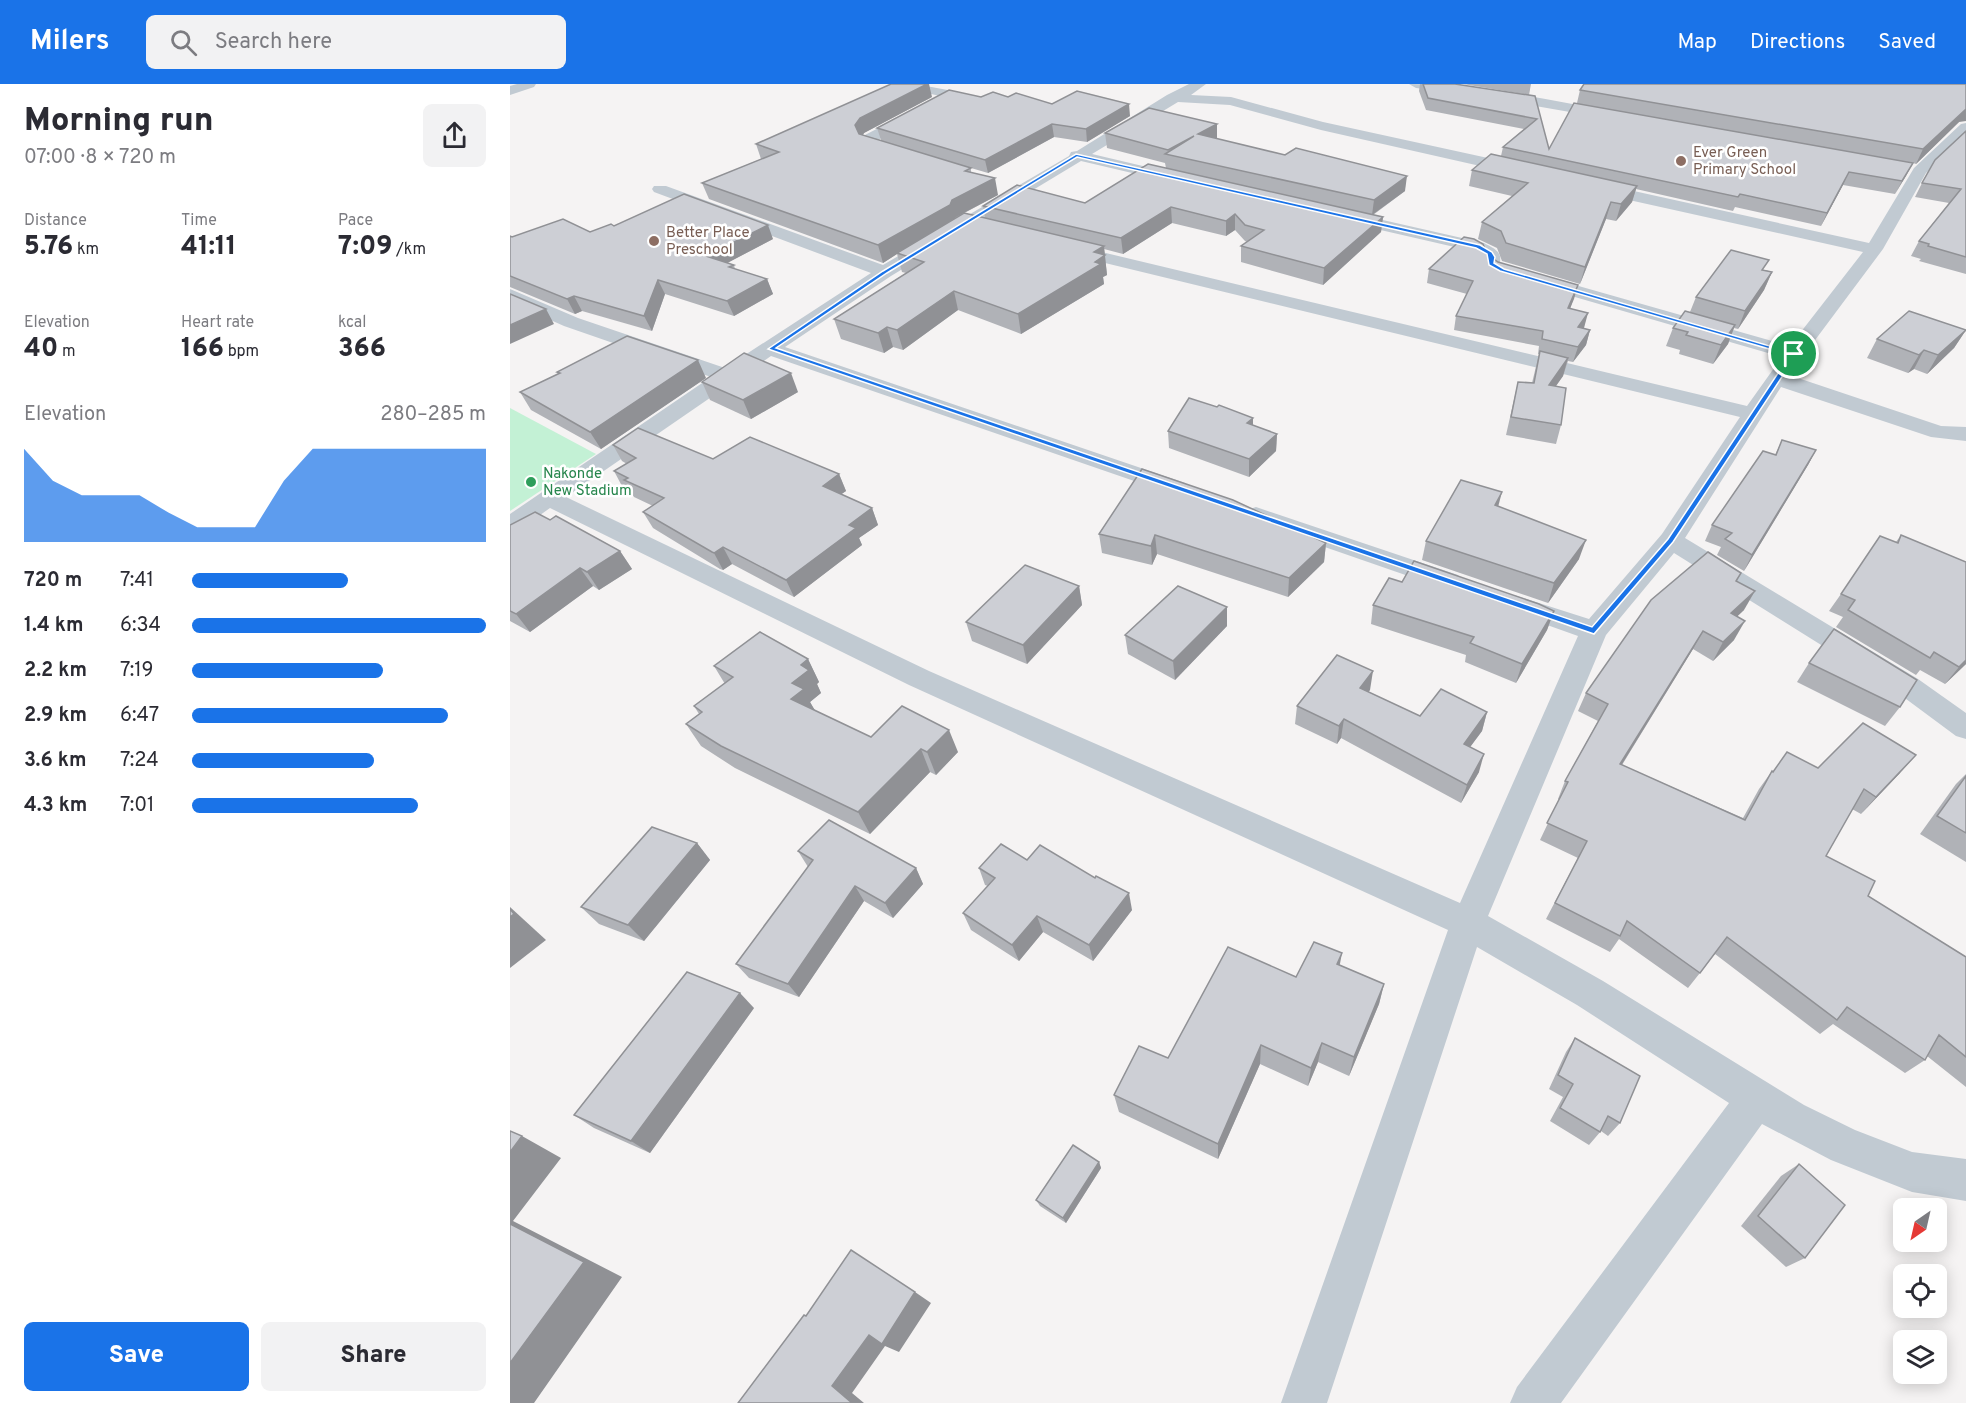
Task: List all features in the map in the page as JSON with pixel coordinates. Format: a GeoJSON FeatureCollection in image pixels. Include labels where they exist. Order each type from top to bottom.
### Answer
{"type":"FeatureCollection","features":[{"type":"Feature","properties":{"kind":"street"},"geometry":{"type":"LineString","coordinates":[[510,91],[529,84]]}},
{"type":"Feature","properties":{"kind":"street"},"geometry":{"type":"LineString","coordinates":[[905,84],[939,91],[947,94],[948,98],[870,138],[868,142],[877,148],[910,158]]}},
{"type":"Feature","properties":{"kind":"street"},"geometry":{"type":"LineString","coordinates":[[510,525],[727,376],[885,272],[1019,189],[1199,84]]}},
{"type":"Feature","properties":{"kind":"street"},"geometry":{"type":"LineString","coordinates":[[1416,84],[1473,91],[1627,118]]}},
{"type":"Feature","properties":{"kind":"street"},"geometry":{"type":"LineString","coordinates":[[1172,98],[1231,101],[1321,126],[1537,174]]}},
{"type":"Feature","properties":{"kind":"street"},"geometry":{"type":"LineString","coordinates":[[1304,1403],[1468,923],[1594,631],[1671,540],[1776,378],[1875,249],[1914,170],[1966,127]]}},
{"type":"Feature","properties":{"kind":"street"},"geometry":{"type":"LineString","coordinates":[[1076,156],[1191,182]]}},
{"type":"Feature","properties":{"kind":"street"},"geometry":{"type":"LineString","coordinates":[[997,183],[1019,189]]}},
{"type":"Feature","properties":{"kind":"street"},"geometry":{"type":"LineString","coordinates":[[1583,184],[1875,249]]}},
{"type":"Feature","properties":{"kind":"street"},"geometry":{"type":"LineString","coordinates":[[660,189],[885,272]]}},
{"type":"Feature","properties":{"kind":"street"},"geometry":{"type":"LineString","coordinates":[[1328,213],[1478,247],[1490,253],[1491,264],[1502,270],[1794,354]]}},
{"type":"Feature","properties":{"kind":"street"},"geometry":{"type":"LineString","coordinates":[[963,223],[986,229]]}},
{"type":"Feature","properties":{"kind":"street"},"geometry":{"type":"LineString","coordinates":[[1056,246],[1753,414]]}},
{"type":"Feature","properties":{"kind":"street"},"geometry":{"type":"LineString","coordinates":[[510,295],[572,322],[727,376]]}},
{"type":"Feature","properties":{"kind":"street"},"geometry":{"type":"LineString","coordinates":[[771,349],[1199,496]]}},
{"type":"Feature","properties":{"kind":"street"},"geometry":{"type":"LineString","coordinates":[[1776,378],[1939,432],[1966,434]]}},
{"type":"Feature","properties":{"kind":"street"},"geometry":{"type":"LineString","coordinates":[[548,498],[919,678],[1468,923],[1590,993],[1790,1119],[1845,1146],[1912,1172],[1966,1180]]}},
{"type":"Feature","properties":{"kind":"street"},"geometry":{"type":"LineString","coordinates":[[1233,507],[1470,588]]}},
{"type":"Feature","properties":{"kind":"street"},"geometry":{"type":"LineString","coordinates":[[1671,540],[1908,686],[1966,728]]}},
{"type":"Feature","properties":{"kind":"street"},"geometry":{"type":"LineString","coordinates":[[1492,596],[1594,631]]}},
{"type":"Feature","properties":{"kind":"street"},"geometry":{"type":"LineString","coordinates":[[1533,1403],[1757,1098]]}},
{"type":"Feature","properties":{"kind":"green space","name":"Nakonde New Stadium"},"geometry":{"type":"Polygon","coordinates":[[[510,408],[596,454],[510,511],[510,408]]]}},
{"type":"Feature","properties":{"kind":"building"},"geometry":{"type":"Polygon","coordinates":[[[891,84],[927,84],[860,118],[855,125],[859,134],[971,168],[965,171],[995,178],[952,200],[950,205],[878,245],[702,183],[779,152],[756,144],[891,84]]]}},
{"type":"Feature","properties":{"kind":"building"},"geometry":{"type":"Polygon","coordinates":[[[1423,84],[1455,84],[1535,96],[1549,149],[1574,103],[1913,163],[1902,181],[1849,172],[1827,213],[1740,194],[1738,197],[1503,147],[1537,119],[1428,98],[1423,84]]]}},
{"type":"Feature","properties":{"kind":"building"},"geometry":{"type":"Polygon","coordinates":[[[1584,84],[1966,84],[1966,109],[1923,149],[1580,90],[1584,84]]]}},
{"type":"Feature","properties":{"kind":"building"},"geometry":{"type":"Polygon","coordinates":[[[949,90],[981,97],[993,92],[1008,97],[1016,93],[1052,104],[1077,91],[1129,104],[1086,129],[1052,124],[985,160],[877,128],[949,90]]]}},
{"type":"Feature","properties":{"kind":"building"},"geometry":{"type":"Polygon","coordinates":[[[1149,108],[1217,124],[1198,134],[1285,155],[1296,148],[1407,176],[1374,200],[1165,154],[1194,136],[1168,150],[1105,133],[1149,108]]]}},
{"type":"Feature","properties":{"kind":"building"},"geometry":{"type":"Polygon","coordinates":[[[1966,131],[1966,257],[1928,246],[1929,244],[1919,241],[1961,189],[1922,183],[1935,160],[1966,131]]]}},
{"type":"Feature","properties":{"kind":"building"},"geometry":{"type":"Polygon","coordinates":[[[1491,154],[1637,186],[1621,204],[1611,202],[1585,267],[1506,243],[1501,231],[1482,222],[1528,183],[1472,170],[1491,154]]]}},
{"type":"Feature","properties":{"kind":"building"},"geometry":{"type":"Polygon","coordinates":[[[1148,164],[1383,217],[1324,268],[1241,246],[1264,230],[1245,225],[1235,214],[1226,221],[1171,207],[1121,238],[983,206],[1017,185],[1085,203],[1148,164]]]}},
{"type":"Feature","properties":{"kind":"building"},"geometry":{"type":"Polygon","coordinates":[[[684,194],[768,225],[706,256],[734,265],[729,267],[767,279],[727,301],[658,280],[644,316],[574,296],[567,299],[510,276],[510,236],[563,219],[590,232],[611,224],[614,226],[684,194]]]}},
{"type":"Feature","properties":{"kind":"building"},"geometry":{"type":"Polygon","coordinates":[[[964,213],[1104,246],[1094,252],[1105,255],[1095,262],[1101,264],[1018,314],[954,291],[897,330],[887,327],[878,333],[834,319],[924,262],[897,253],[964,213]]]}},
{"type":"Feature","properties":{"kind":"building"},"geometry":{"type":"Polygon","coordinates":[[[1464,237],[1483,244],[1487,254],[1498,262],[1578,285],[1568,308],[1588,313],[1578,327],[1590,330],[1578,347],[1542,339],[1543,331],[1456,316],[1473,281],[1429,269],[1464,237]]]}},
{"type":"Feature","properties":{"kind":"building"},"geometry":{"type":"Polygon","coordinates":[[[1731,250],[1769,260],[1762,270],[1772,272],[1745,311],[1696,297],[1731,250]]]}},
{"type":"Feature","properties":{"kind":"building"},"geometry":{"type":"Polygon","coordinates":[[[510,294],[546,309],[510,325],[510,294]]]}},
{"type":"Feature","properties":{"kind":"building"},"geometry":{"type":"Polygon","coordinates":[[[1685,311],[1735,325],[1721,345],[1686,335],[1688,332],[1673,328],[1685,311]]]}},
{"type":"Feature","properties":{"kind":"building"},"geometry":{"type":"Polygon","coordinates":[[[1909,311],[1966,330],[1938,355],[1924,350],[1919,355],[1877,339],[1909,311]]]}},
{"type":"Feature","properties":{"kind":"building"},"geometry":{"type":"Polygon","coordinates":[[[627,336],[698,360],[590,432],[520,392],[560,373],[557,372],[627,336]]]}},
{"type":"Feature","properties":{"kind":"building"},"geometry":{"type":"Polygon","coordinates":[[[1540,351],[1568,358],[1549,385],[1566,388],[1561,425],[1511,417],[1518,382],[1534,383],[1540,351]]]}},
{"type":"Feature","properties":{"kind":"building"},"geometry":{"type":"Polygon","coordinates":[[[744,353],[791,373],[743,400],[702,382],[744,353]]]}},
{"type":"Feature","properties":{"kind":"building"},"geometry":{"type":"Polygon","coordinates":[[[1189,398],[1217,407],[1219,405],[1253,418],[1247,423],[1277,434],[1249,459],[1168,431],[1189,398]]]}},
{"type":"Feature","properties":{"kind":"building"},"geometry":{"type":"Polygon","coordinates":[[[638,428],[713,459],[750,437],[839,474],[823,486],[872,508],[849,525],[856,528],[786,580],[723,547],[714,553],[643,512],[664,498],[624,480],[628,478],[614,471],[636,458],[613,445],[638,428]]]}},
{"type":"Feature","properties":{"kind":"building"},"geometry":{"type":"Polygon","coordinates":[[[1782,440],[1816,450],[1752,555],[1725,539],[1732,533],[1712,525],[1763,451],[1776,455],[1782,440]]]}},
{"type":"Feature","properties":{"kind":"building"},"geometry":{"type":"Polygon","coordinates":[[[1142,469],[1233,500],[1326,543],[1289,578],[1155,535],[1151,546],[1099,534],[1142,469]]]}},
{"type":"Feature","properties":{"kind":"building"},"geometry":{"type":"Polygon","coordinates":[[[1461,480],[1502,492],[1495,505],[1586,540],[1554,583],[1426,541],[1461,480]]]}},
{"type":"Feature","properties":{"kind":"building"},"geometry":{"type":"Polygon","coordinates":[[[535,512],[550,520],[556,516],[620,551],[587,572],[580,568],[516,614],[510,611],[510,525],[535,512]]]}},
{"type":"Feature","properties":{"kind":"building"},"geometry":{"type":"Polygon","coordinates":[[[1901,535],[1966,562],[1966,660],[1959,667],[1934,652],[1930,658],[1848,610],[1855,600],[1841,594],[1880,536],[1898,543],[1901,535]]]}},
{"type":"Feature","properties":{"kind":"building"},"geometry":{"type":"Polygon","coordinates":[[[1708,552],[1741,573],[1736,581],[1755,591],[1731,613],[1745,621],[1723,642],[1703,631],[1620,764],[1745,820],[1772,771],[1787,752],[1818,768],[1863,723],[1916,755],[1876,797],[1864,789],[1826,856],[1875,881],[1868,896],[1966,957],[1966,1057],[1939,1035],[1925,1060],[1847,1007],[1837,1020],[1727,937],[1700,973],[1627,921],[1620,936],[1555,903],[1587,841],[1547,823],[1568,782],[1565,781],[1608,704],[1586,693],[1651,600],[1708,552]]]}},
{"type":"Feature","properties":{"kind":"building"},"geometry":{"type":"Polygon","coordinates":[[[1414,561],[1554,611],[1522,664],[1470,643],[1474,637],[1373,605],[1389,578],[1402,582],[1414,561]]]}},
{"type":"Feature","properties":{"kind":"building"},"geometry":{"type":"Polygon","coordinates":[[[1025,565],[1079,586],[1023,645],[966,622],[1025,565]]]}},
{"type":"Feature","properties":{"kind":"building"},"geometry":{"type":"Polygon","coordinates":[[[1178,586],[1227,607],[1173,661],[1125,635],[1178,586]]]}},
{"type":"Feature","properties":{"kind":"building"},"geometry":{"type":"Polygon","coordinates":[[[1834,629],[1917,680],[1900,707],[1809,663],[1834,629]]]}},
{"type":"Feature","properties":{"kind":"building"},"geometry":{"type":"Polygon","coordinates":[[[760,632],[808,659],[801,665],[809,670],[792,683],[804,689],[791,699],[871,737],[902,706],[949,730],[927,752],[921,749],[858,812],[721,746],[686,724],[702,712],[694,706],[733,677],[714,666],[760,632]]]}},
{"type":"Feature","properties":{"kind":"building"},"geometry":{"type":"Polygon","coordinates":[[[1337,655],[1373,671],[1360,688],[1420,716],[1441,689],[1487,712],[1464,744],[1484,754],[1467,785],[1344,719],[1339,726],[1297,706],[1337,655]]]}},
{"type":"Feature","properties":{"kind":"building"},"geometry":{"type":"Polygon","coordinates":[[[1966,776],[1966,833],[1937,816],[1966,776]]]}},
{"type":"Feature","properties":{"kind":"building"},"geometry":{"type":"Polygon","coordinates":[[[829,820],[916,868],[885,903],[855,886],[788,984],[736,964],[813,860],[798,851],[829,820]]]}},
{"type":"Feature","properties":{"kind":"building"},"geometry":{"type":"Polygon","coordinates":[[[652,827],[697,843],[628,925],[581,907],[652,827]]]}},
{"type":"Feature","properties":{"kind":"building"},"geometry":{"type":"Polygon","coordinates":[[[1001,844],[1027,860],[1040,845],[1095,878],[1096,876],[1129,893],[1089,945],[1037,916],[1012,945],[963,913],[995,878],[979,868],[1001,844]]]}},
{"type":"Feature","properties":{"kind":"building"},"geometry":{"type":"Polygon","coordinates":[[[1314,942],[1342,953],[1337,964],[1384,984],[1354,1057],[1322,1043],[1311,1068],[1261,1045],[1218,1144],[1114,1095],[1139,1046],[1168,1058],[1228,947],[1296,977],[1314,942]]]}},
{"type":"Feature","properties":{"kind":"building"},"geometry":{"type":"Polygon","coordinates":[[[687,972],[740,993],[631,1141],[574,1115],[687,972]]]}},
{"type":"Feature","properties":{"kind":"building"},"geometry":{"type":"Polygon","coordinates":[[[1575,1038],[1640,1076],[1620,1123],[1608,1116],[1600,1132],[1560,1108],[1573,1084],[1558,1075],[1575,1038]]]}},
{"type":"Feature","properties":{"kind":"building"},"geometry":{"type":"Polygon","coordinates":[[[510,1131],[522,1136],[510,1152],[510,1131]]]}},
{"type":"Feature","properties":{"kind":"building"},"geometry":{"type":"Polygon","coordinates":[[[1073,1145],[1099,1162],[1063,1218],[1036,1200],[1073,1145]]]}},
{"type":"Feature","properties":{"kind":"building"},"geometry":{"type":"Polygon","coordinates":[[[1799,1164],[1845,1205],[1805,1258],[1758,1216],[1799,1164]]]}},
{"type":"Feature","properties":{"kind":"building"},"geometry":{"type":"Polygon","coordinates":[[[510,1224],[584,1262],[510,1363],[510,1224]]]}},
{"type":"Feature","properties":{"kind":"building"},"geometry":{"type":"Polygon","coordinates":[[[851,1250],[915,1292],[882,1344],[869,1335],[832,1386],[852,1403],[738,1403],[804,1315],[806,1316],[851,1250]]]}},
{"type":"Feature","properties":{"kind":"place","name":"Ever Green Primary School"},"geometry":{"type":"Point","coordinates":[1681,161]}},
{"type":"Feature","properties":{"kind":"place","name":"Better Place Preschool"},"geometry":{"type":"Point","coordinates":[654,241]}},
{"type":"Feature","properties":{"kind":"place","name":"Nakonde New Stadium"},"geometry":{"type":"Point","coordinates":[531,482]}},
{"type":"Feature","properties":{"kind":"route"},"geometry":{"type":"LineString","coordinates":[[1076,156],[1478,247],[1490,253],[1491,264],[1496,268],[1794,354],[1671,540],[1594,631],[771,349],[885,272],[1076,156]]}}]}
